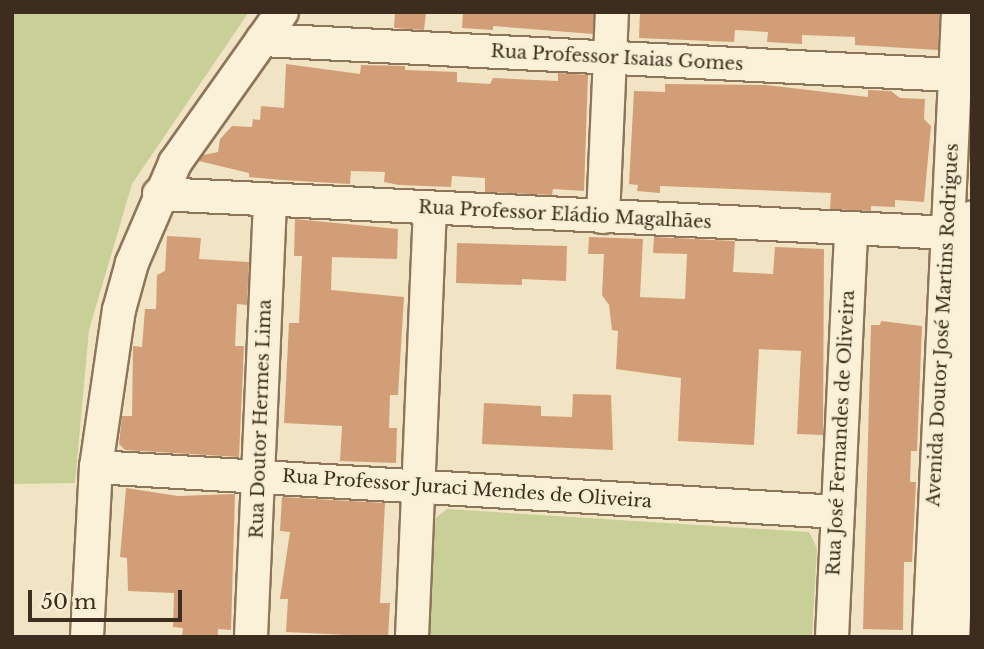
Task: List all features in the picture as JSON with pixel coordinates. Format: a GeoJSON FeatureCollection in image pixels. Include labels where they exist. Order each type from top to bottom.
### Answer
{"type":"FeatureCollection","features":[{"type":"Feature","properties":{"kind":"street"},"geometry":{"type":"LineString","coordinates":[[87,637],[96,467],[119,310],[159,194],[199,127],[282,12]]}},
{"type":"Feature","properties":{"kind":"street"},"geometry":{"type":"LineString","coordinates":[[603,217],[612,12]]}},
{"type":"Feature","properties":{"kind":"street","name":"Avenida Doutor José Martins Rodrigues"},"geometry":{"type":"LineString","coordinates":[[953,637],[964,228],[963,75],[958,12]]}},
{"type":"Feature","properties":{"kind":"street","name":"Rua Professor Isaias Gomes"},"geometry":{"type":"LineString","coordinates":[[262,40],[963,75]]}},
{"type":"Feature","properties":{"kind":"street","name":"Rua Professor Eládio Magalhães"},"geometry":{"type":"LineString","coordinates":[[159,194],[271,202],[850,228],[964,228]]}},
{"type":"Feature","properties":{"kind":"street","name":"Rua Doutor Hermes Lima"},"geometry":{"type":"LineString","coordinates":[[251,637],[271,202]]}},
{"type":"Feature","properties":{"kind":"street"},"geometry":{"type":"LineString","coordinates":[[412,637],[430,209]]}},
{"type":"Feature","properties":{"kind":"street","name":"Rua José Fernandes de Oliveira"},"geometry":{"type":"LineString","coordinates":[[832,637],[850,228]]}},
{"type":"Feature","properties":{"kind":"street","name":"Avenida Doutor José Martins Rodrigues"},"geometry":{"type":"LineString","coordinates":[[929,637],[964,228]]}},
{"type":"Feature","properties":{"kind":"street","name":"Rua Professor Juraci Mendes de Oliveira"},"geometry":{"type":"LineString","coordinates":[[96,467],[838,512]]}},
{"type":"Feature","properties":{"kind":"green space"},"geometry":{"type":"Polygon","coordinates":[[[12,12],[249,12],[132,184],[89,330],[75,483],[12,484],[12,12]]]}},
{"type":"Feature","properties":{"kind":"green space"},"geometry":{"type":"Polygon","coordinates":[[[447,509],[809,532],[817,548],[812,637],[426,637],[432,521],[447,509]]]}},
{"type":"Feature","properties":{"kind":"building"},"geometry":{"type":"Polygon","coordinates":[[[395,12],[426,12],[424,30],[394,28],[395,12]]]}},
{"type":"Feature","properties":{"kind":"building"},"geometry":{"type":"Polygon","coordinates":[[[463,12],[594,12],[593,34],[493,26],[493,30],[462,28],[463,12]]]}},
{"type":"Feature","properties":{"kind":"building"},"geometry":{"type":"Polygon","coordinates":[[[640,12],[940,12],[938,50],[855,45],[855,37],[802,35],[802,44],[767,42],[768,32],[735,30],[734,42],[639,38],[640,12]]]}},
{"type":"Feature","properties":{"kind":"building"},"geometry":{"type":"Polygon","coordinates":[[[286,64],[360,74],[361,65],[405,66],[405,70],[457,72],[457,82],[490,84],[493,78],[558,81],[558,73],[588,75],[584,191],[553,189],[552,195],[485,192],[485,178],[452,176],[451,187],[399,185],[384,182],[385,172],[351,171],[350,184],[282,180],[249,177],[249,173],[199,161],[203,155],[218,152],[220,139],[232,126],[252,127],[253,119],[260,120],[261,106],[284,108],[286,64]]]}},
{"type":"Feature","properties":{"kind":"building"},"geometry":{"type":"Polygon","coordinates":[[[665,84],[766,85],[868,97],[868,90],[891,91],[900,98],[925,99],[924,119],[931,126],[924,202],[895,200],[895,207],[871,206],[871,211],[830,209],[831,193],[660,186],[660,193],[637,191],[638,185],[629,184],[634,91],[665,92],[665,84]]]}},
{"type":"Feature","properties":{"kind":"building"},"geometry":{"type":"Polygon","coordinates":[[[295,219],[398,229],[397,259],[332,257],[331,290],[404,297],[398,395],[390,395],[389,428],[397,428],[396,463],[340,461],[342,426],[284,423],[289,323],[299,323],[302,256],[294,256],[295,219]]]}},
{"type":"Feature","properties":{"kind":"building"},"geometry":{"type":"Polygon","coordinates":[[[167,236],[201,238],[199,259],[249,262],[247,305],[237,304],[235,346],[244,346],[239,457],[125,450],[119,444],[122,416],[132,416],[133,346],[142,347],[145,309],[156,309],[157,275],[165,271],[167,236]]]}},
{"type":"Feature","properties":{"kind":"building"},"geometry":{"type":"Polygon","coordinates":[[[589,237],[643,239],[640,297],[685,299],[687,254],[653,253],[654,237],[735,241],[733,272],[773,274],[775,247],[824,249],[823,435],[797,434],[801,351],[759,349],[754,445],[678,441],[681,378],[616,369],[618,331],[612,330],[609,305],[602,295],[604,254],[588,254],[589,237]]]}},
{"type":"Feature","properties":{"kind":"building"},"geometry":{"type":"Polygon","coordinates":[[[457,243],[567,246],[566,281],[522,279],[522,285],[456,283],[457,243]]]}},
{"type":"Feature","properties":{"kind":"building"},"geometry":{"type":"Polygon","coordinates":[[[881,321],[922,326],[917,451],[911,451],[910,482],[916,482],[912,562],[904,562],[903,630],[863,629],[871,325],[880,325],[881,321]]]}},
{"type":"Feature","properties":{"kind":"building"},"geometry":{"type":"Polygon","coordinates":[[[573,394],[611,395],[613,450],[482,444],[484,403],[541,406],[541,416],[572,417],[573,394]]]}},
{"type":"Feature","properties":{"kind":"building"},"geometry":{"type":"Polygon","coordinates":[[[126,488],[178,496],[235,494],[231,630],[218,629],[218,637],[182,637],[183,628],[173,627],[174,593],[128,591],[127,558],[120,557],[126,488]]]}},
{"type":"Feature","properties":{"kind":"building"},"geometry":{"type":"Polygon","coordinates":[[[282,497],[385,503],[380,603],[390,603],[388,637],[286,632],[288,599],[280,599],[290,532],[280,531],[282,497]]]}}]}
